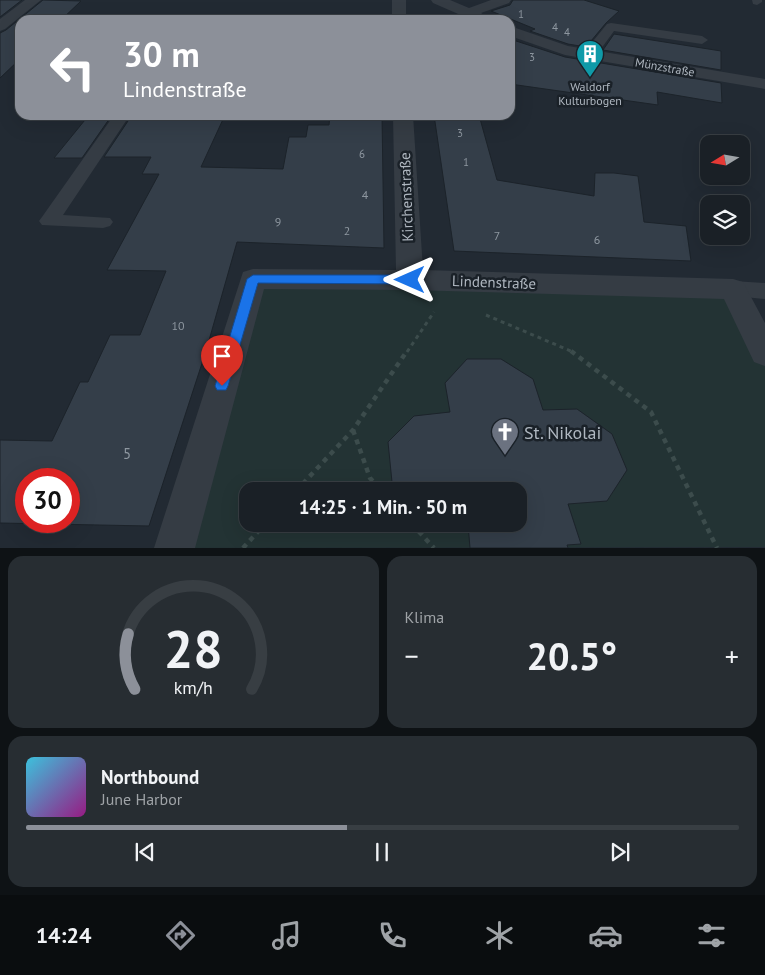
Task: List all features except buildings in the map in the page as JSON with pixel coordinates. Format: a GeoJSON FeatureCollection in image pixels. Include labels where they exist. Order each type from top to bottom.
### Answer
{"type":"FeatureCollection","features":[{"type":"Feature","properties":{"kind":"street"},"geometry":{"type":"LineString","coordinates":[[19,15],[34,0]]}},
{"type":"Feature","properties":{"kind":"street"},"geometry":{"type":"LineString","coordinates":[[399,0],[399,15]]}},
{"type":"Feature","properties":{"kind":"street"},"geometry":{"type":"LineString","coordinates":[[438,0],[474,15]]}},
{"type":"Feature","properties":{"kind":"street"},"geometry":{"type":"LineString","coordinates":[[468,12],[504,0]]}},
{"type":"Feature","properties":{"kind":"street"},"geometry":{"type":"LineString","coordinates":[[4,31],[15,20]]}},
{"type":"Feature","properties":{"kind":"street","name":"Münzstraße"},"geometry":{"type":"LineString","coordinates":[[515,33],[565,50],[765,84]]}},
{"type":"Feature","properties":{"kind":"street","name":"Kirchenstraße"},"geometry":{"type":"LineString","coordinates":[[403,120],[410,280]]}},
{"type":"Feature","properties":{"kind":"street","name":"Lindenstraße"},"geometry":{"type":"LineString","coordinates":[[174,548],[253,279],[410,280],[733,289]]}},
{"type":"Feature","properties":{"kind":"street"},"geometry":{"type":"LineString","coordinates":[[733,289],[765,353]]}},
{"type":"Feature","properties":{"kind":"lane"},"geometry":{"type":"LineString","coordinates":[[590,54],[611,28],[702,40]]}},
{"type":"Feature","properties":{"kind":"lane"},"geometry":{"type":"LineString","coordinates":[[103,222],[49,221],[119,120]]}},
{"type":"Feature","properties":{"kind":"lane"},"geometry":{"type":"LineString","coordinates":[[733,289],[765,291]]}},
{"type":"Feature","properties":{"kind":"path"},"geometry":{"type":"LineString","coordinates":[[304,482],[353,430],[441,302],[442,281]]}},
{"type":"Feature","properties":{"kind":"path"},"geometry":{"type":"LineString","coordinates":[[483,314],[576,353],[651,412],[717,548]]}},
{"type":"Feature","properties":{"kind":"path"},"geometry":{"type":"LineString","coordinates":[[353,430],[370,478],[374,482]]}},
{"type":"Feature","properties":{"kind":"path"},"geometry":{"type":"LineString","coordinates":[[243,548],[258,532]]}},
{"type":"Feature","properties":{"kind":"path"},"geometry":{"type":"LineString","coordinates":[[419,532],[434,548]]}},
{"type":"Feature","properties":{"kind":"shaded area"},"geometry":{"type":"Polygon","coordinates":[[[253,279],[733,289],[765,353],[765,547],[174,548],[253,279]]]}},
{"type":"Feature","properties":{"kind":"place","name":"Waldorf Kulturbogen"},"geometry":{"type":"Point","coordinates":[590,78]}},
{"type":"Feature","properties":{"kind":"place","name":"St. Nikolai"},"geometry":{"type":"Point","coordinates":[505,456]}},
{"type":"Feature","properties":{"kind":"route"},"geometry":{"type":"LineString","coordinates":[[222,386],[253,279],[410,280]]}}]}
